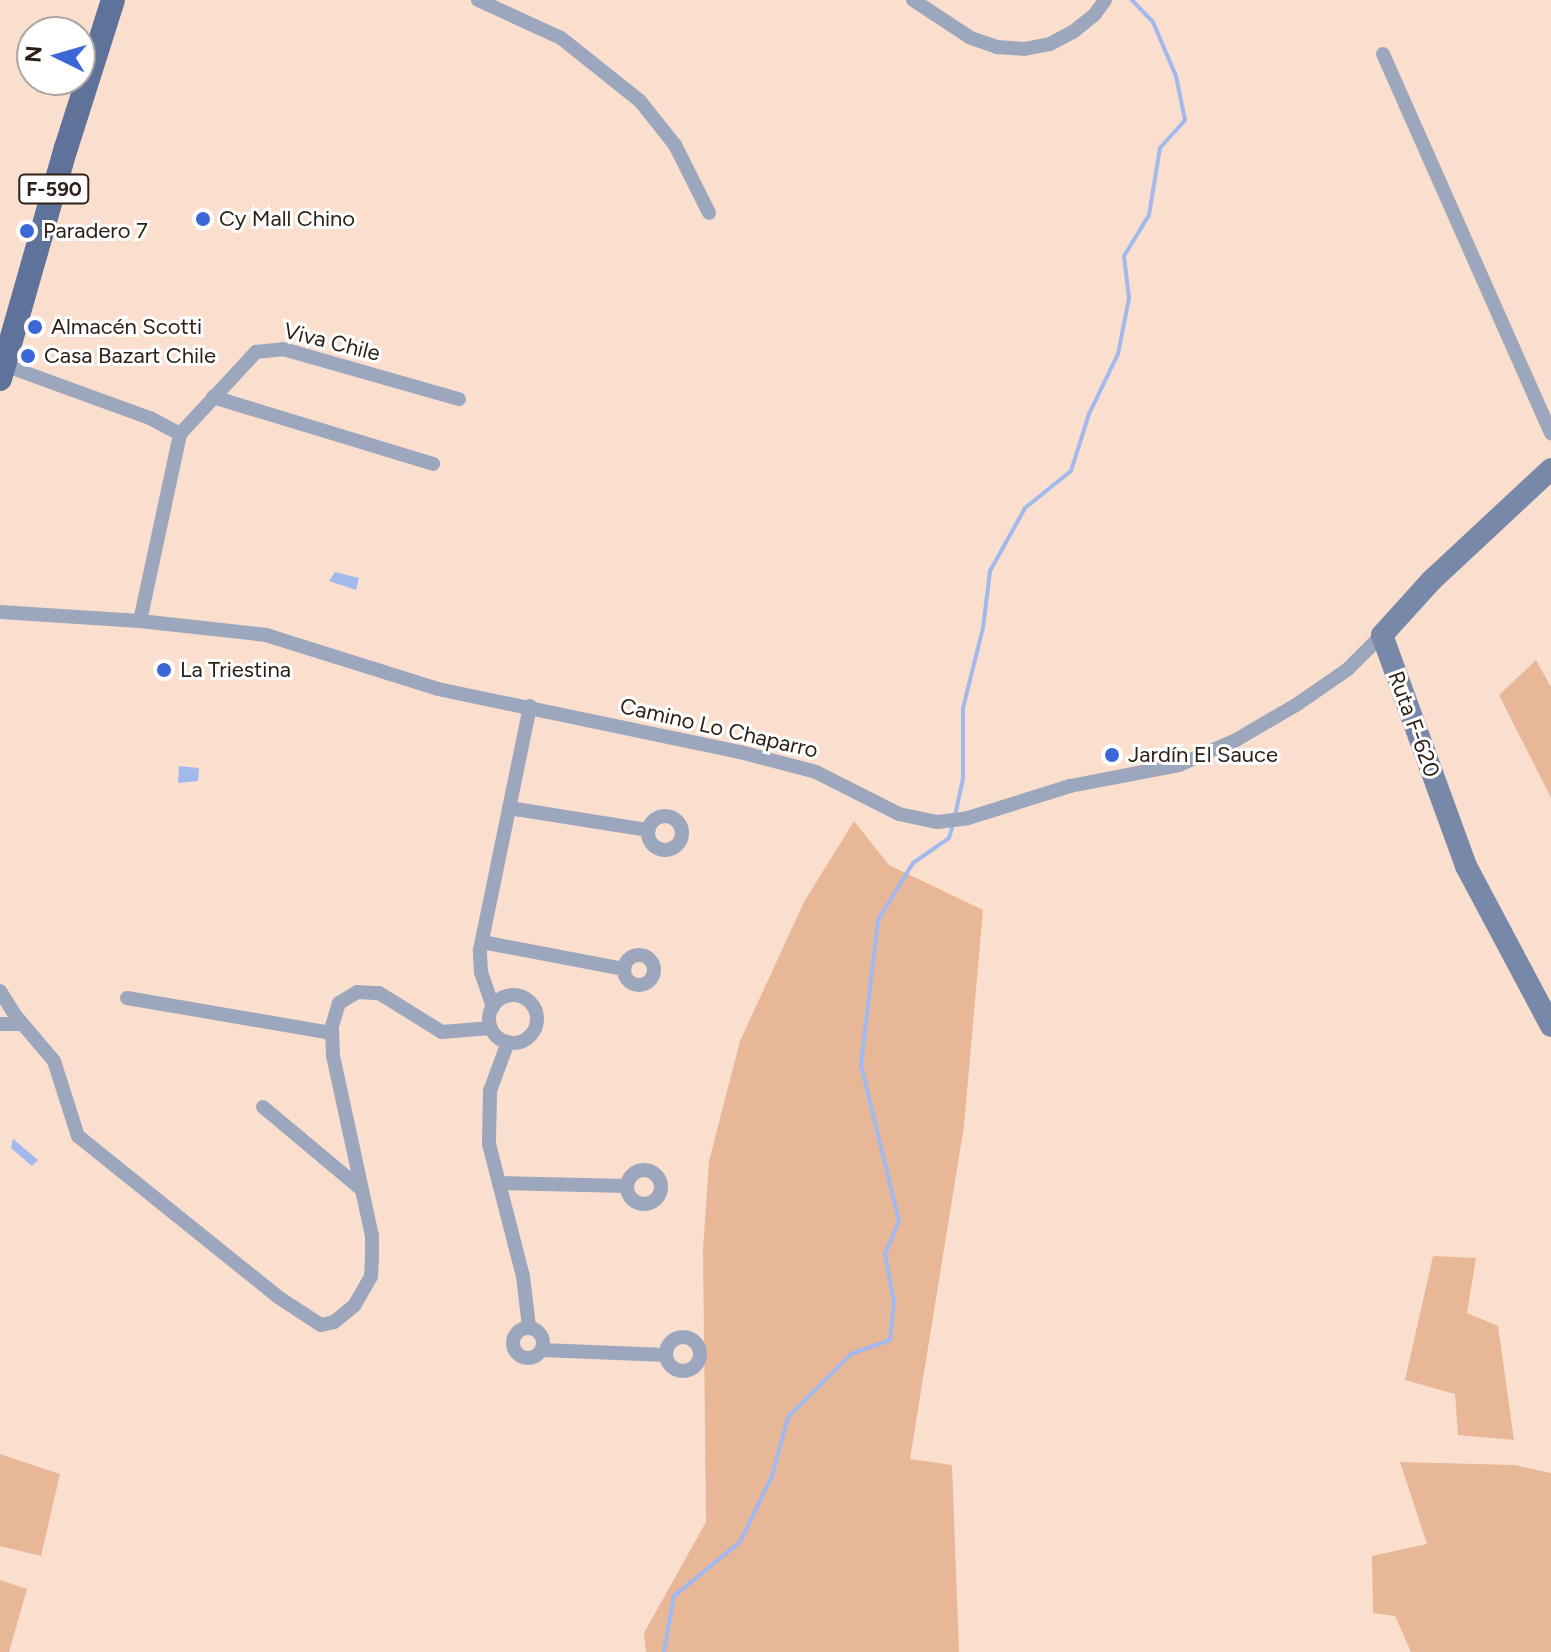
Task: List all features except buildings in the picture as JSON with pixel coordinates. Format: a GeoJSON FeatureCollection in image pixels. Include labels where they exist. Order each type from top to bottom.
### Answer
{"type":"FeatureCollection","features":[{"type":"Feature","properties":{"kind":"main road","name":"F-590"},"geometry":{"type":"LineString","coordinates":[[2,372],[113,0]]}},
{"type":"Feature","properties":{"kind":"street"},"geometry":{"type":"LineString","coordinates":[[478,0],[561,38],[640,101],[675,145],[709,213]]}},
{"type":"Feature","properties":{"kind":"street"},"geometry":{"type":"LineString","coordinates":[[913,0],[971,38],[997,47],[1024,49],[1050,44],[1073,32],[1095,14],[1105,0]]}},
{"type":"Feature","properties":{"kind":"street"},"geometry":{"type":"LineString","coordinates":[[1383,54],[1551,434]]}},
{"type":"Feature","properties":{"kind":"street","name":"Viva Chile"},"geometry":{"type":"LineString","coordinates":[[140,621],[180,434],[256,352],[270,348],[283,349],[459,399]]}},
{"type":"Feature","properties":{"kind":"street"},"geometry":{"type":"LineString","coordinates":[[2,372],[150,418],[180,434]]}},
{"type":"Feature","properties":{"kind":"street"},"geometry":{"type":"LineString","coordinates":[[213,397],[433,464]]}},
{"type":"Feature","properties":{"kind":"street"},"geometry":{"type":"LineString","coordinates":[[1382,635],[1431,581],[1551,469]]}},
{"type":"Feature","properties":{"kind":"street","name":"Camino Lo Chaparro"},"geometry":{"type":"LineString","coordinates":[[0,612],[140,621],[266,635],[309,646],[413,682],[816,772],[899,814],[937,822],[968,818],[1070,786],[1179,765],[1236,740],[1296,705],[1348,669],[1382,635]]}},
{"type":"Feature","properties":{"kind":"street","name":"Ruta F-620"},"geometry":{"type":"LineString","coordinates":[[1382,635],[1466,866],[1551,1026]]}},
{"type":"Feature","properties":{"kind":"street"},"geometry":{"type":"LineString","coordinates":[[491,1028],[493,1007],[481,972],[482,942],[530,706]]}},
{"type":"Feature","properties":{"kind":"street"},"geometry":{"type":"LineString","coordinates":[[509,808],[648,830]]}},
{"type":"Feature","properties":{"kind":"street"},"geometry":{"type":"LineString","coordinates":[[482,942],[624,969]]}},
{"type":"Feature","properties":{"kind":"street"},"geometry":{"type":"LineString","coordinates":[[0,991],[22,1024],[54,1061],[78,1136],[278,1297],[321,1325],[334,1322],[354,1306],[371,1276],[372,1236],[333,1056],[332,1033],[339,1003],[347,996],[368,991],[379,993],[442,1032],[491,1028],[508,1042]]}},
{"type":"Feature","properties":{"kind":"street"},"geometry":{"type":"LineString","coordinates":[[493,1007],[511,995],[525,998],[535,1009],[537,1024],[530,1037],[508,1042]]}},
{"type":"Feature","properties":{"kind":"street"},"geometry":{"type":"LineString","coordinates":[[127,998],[332,1033]]}},
{"type":"Feature","properties":{"kind":"street"},"geometry":{"type":"LineString","coordinates":[[0,1024],[22,1024]]}},
{"type":"Feature","properties":{"kind":"street"},"geometry":{"type":"LineString","coordinates":[[508,1042],[493,1077],[487,1109],[489,1144],[523,1276],[529,1327]]}},
{"type":"Feature","properties":{"kind":"street"},"geometry":{"type":"LineString","coordinates":[[263,1107],[361,1189]]}},
{"type":"Feature","properties":{"kind":"street"},"geometry":{"type":"LineString","coordinates":[[499,1183],[627,1186]]}},
{"type":"Feature","properties":{"kind":"street"},"geometry":{"type":"LineString","coordinates":[[529,1327],[516,1333],[513,1343],[516,1352],[529,1358],[542,1350],[666,1355]]}},
{"type":"Feature","properties":{"kind":"street"},"geometry":{"type":"LineString","coordinates":[[529,1327],[542,1335],[542,1350]]}},
{"type":"Feature","properties":{"kind":"shaded area"},"geometry":{"type":"Polygon","coordinates":[[[1536,660],[1551,687],[1551,798],[1499,695],[1536,660]]]}},
{"type":"Feature","properties":{"kind":"shaded area"},"geometry":{"type":"Polygon","coordinates":[[[854,821],[889,865],[983,910],[964,1126],[910,1459],[952,1465],[959,1652],[646,1652],[644,1633],[706,1522],[703,1249],[709,1161],[740,1041],[804,902],[854,821]]]}},
{"type":"Feature","properties":{"kind":"shaded area"},"geometry":{"type":"Polygon","coordinates":[[[1433,1256],[1476,1258],[1467,1313],[1498,1326],[1514,1440],[1458,1435],[1455,1394],[1405,1380],[1433,1256]]]}},
{"type":"Feature","properties":{"kind":"shaded area"},"geometry":{"type":"Polygon","coordinates":[[[0,1454],[60,1474],[41,1556],[0,1546],[0,1454]]]}},
{"type":"Feature","properties":{"kind":"shaded area"},"geometry":{"type":"Polygon","coordinates":[[[1400,1462],[1514,1465],[1551,1473],[1551,1652],[1411,1652],[1395,1616],[1373,1613],[1372,1556],[1427,1544],[1400,1462]]]}},
{"type":"Feature","properties":{"kind":"shaded area"},"geometry":{"type":"Polygon","coordinates":[[[0,1580],[27,1589],[9,1652],[0,1652],[0,1580]]]}},
{"type":"Feature","properties":{"kind":"water"},"geometry":{"type":"Polygon","coordinates":[[[335,572],[359,578],[356,590],[329,581],[335,572]]]}},
{"type":"Feature","properties":{"kind":"water"},"geometry":{"type":"Polygon","coordinates":[[[179,766],[199,768],[198,781],[178,783],[179,766]]]}},
{"type":"Feature","properties":{"kind":"water"},"geometry":{"type":"Polygon","coordinates":[[[13,1139],[38,1160],[32,1166],[11,1148],[13,1139]]]}},
{"type":"Feature","properties":{"kind":"waterway"},"geometry":{"type":"LineString","coordinates":[[955,816],[963,779],[963,708],[983,628],[990,571],[1025,508],[1071,471],[1089,414],[1118,354],[1129,298],[1124,256],[1149,215],[1160,148],[1185,120],[1176,76],[1153,22],[1132,0]]}},
{"type":"Feature","properties":{"kind":"waterway"},"geometry":{"type":"LineString","coordinates":[[664,1652],[674,1596],[740,1542],[772,1476],[788,1417],[851,1354],[890,1340],[894,1302],[885,1254],[899,1221],[861,1065],[878,920],[913,863],[949,838],[953,824]]}},
{"type":"Feature","properties":{"kind":"place","name":"Cy Mall Chino"},"geometry":{"type":"Point","coordinates":[203,219]}},
{"type":"Feature","properties":{"kind":"place","name":"Paradero 7"},"geometry":{"type":"Point","coordinates":[27,231]}},
{"type":"Feature","properties":{"kind":"place","name":"Almacén Scotti"},"geometry":{"type":"Point","coordinates":[35,327]}},
{"type":"Feature","properties":{"kind":"place","name":"Casa Bazart Chile"},"geometry":{"type":"Point","coordinates":[28,356]}},
{"type":"Feature","properties":{"kind":"place","name":"La Triestina"},"geometry":{"type":"Point","coordinates":[164,670]}},
{"type":"Feature","properties":{"kind":"place","name":"Jardín El Sauce"},"geometry":{"type":"Point","coordinates":[1112,755]}}]}
